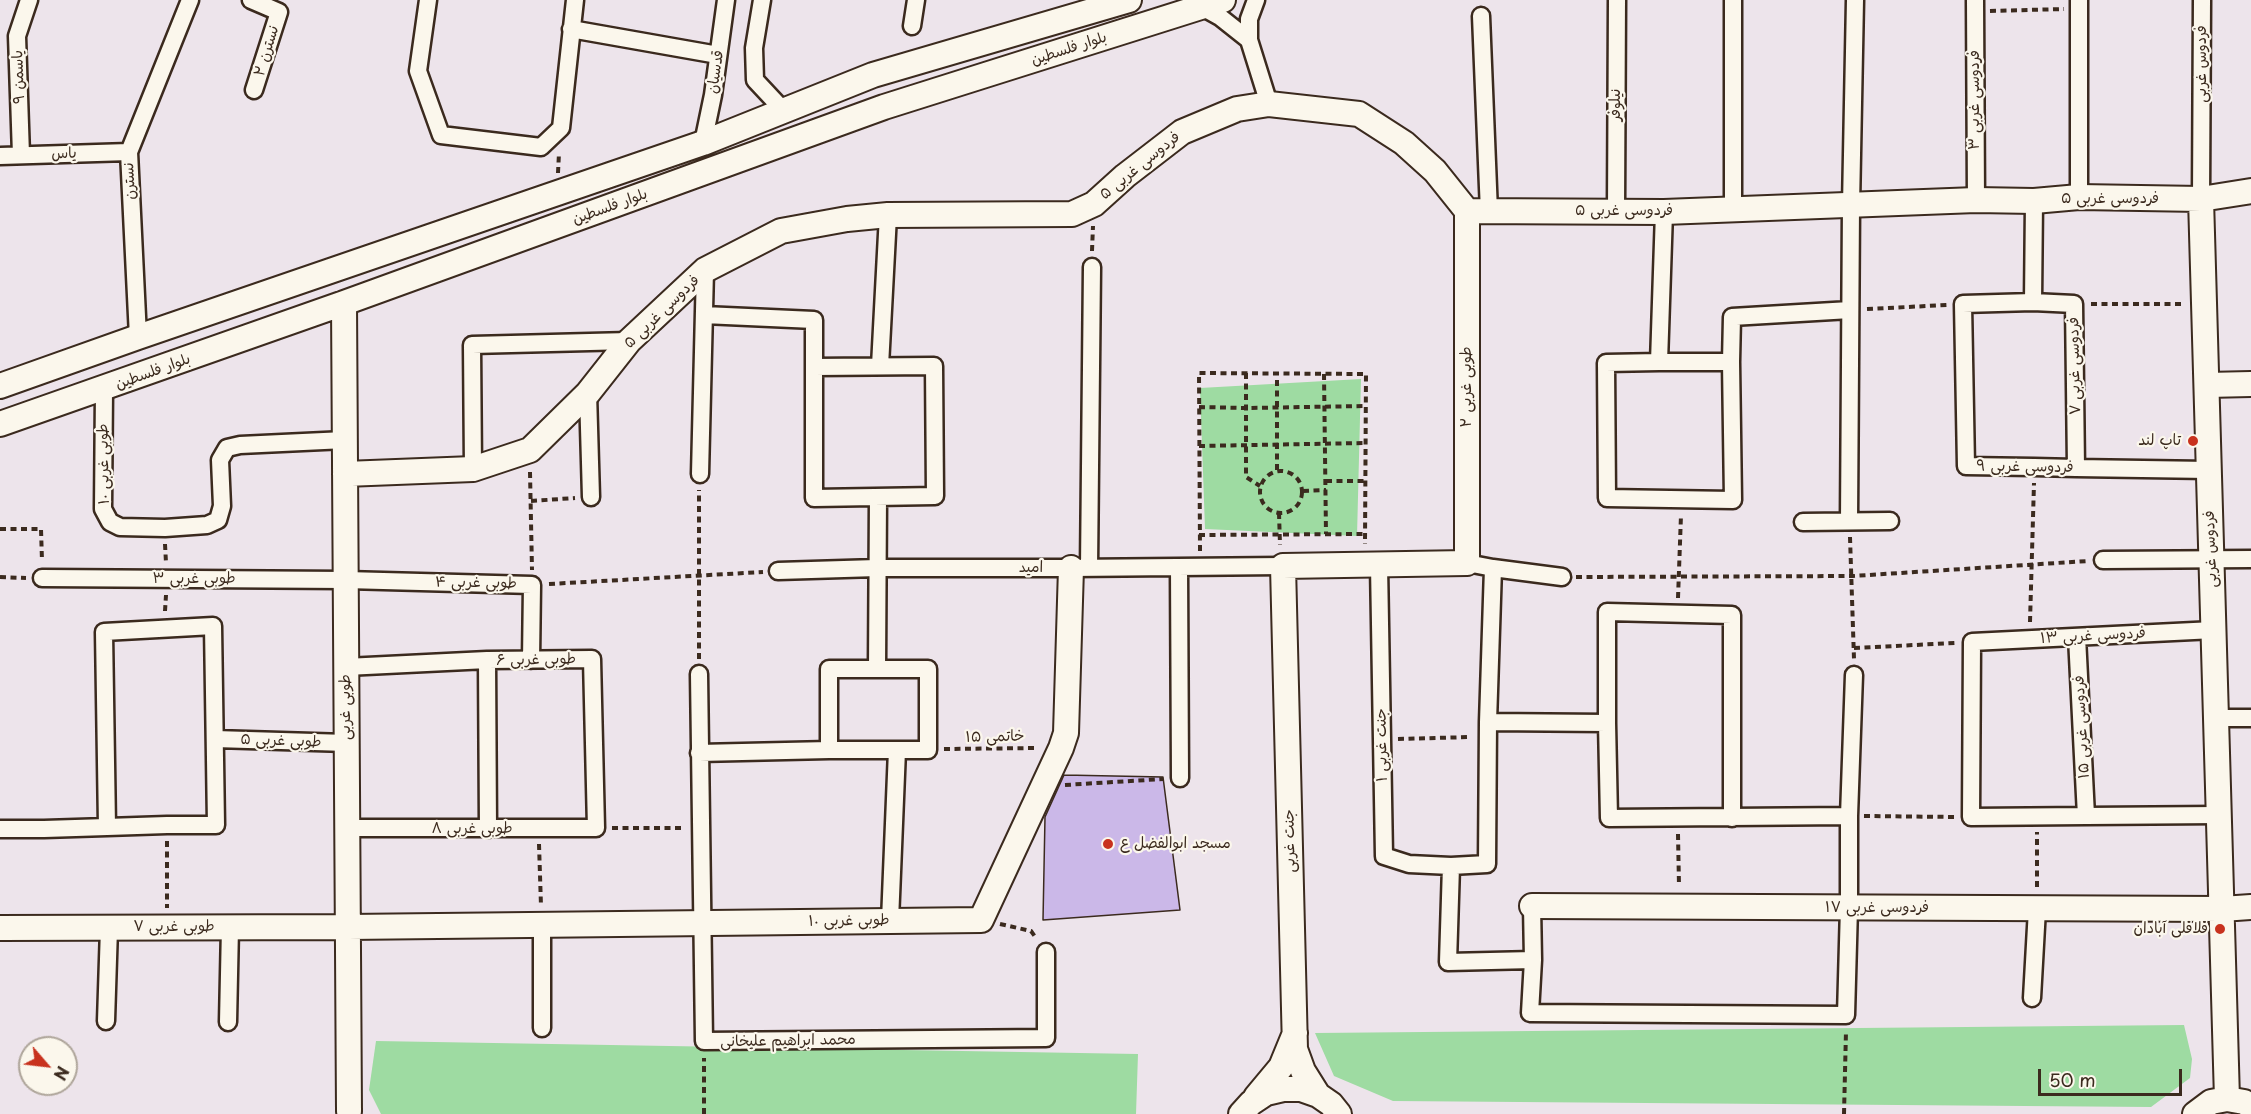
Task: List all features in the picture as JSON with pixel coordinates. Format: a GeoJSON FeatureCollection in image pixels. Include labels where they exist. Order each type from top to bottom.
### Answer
{"type":"FeatureCollection","features":[{"type":"Feature","properties":{"kind":"street","name":"یاسمن ۹"},"geometry":{"type":"LineString","coordinates":[[21,155],[17,36],[29,0]]}},
{"type":"Feature","properties":{"kind":"street","name":"نسترن"},"geometry":{"type":"LineString","coordinates":[[138,337],[129,152],[190,0]]}},
{"type":"Feature","properties":{"kind":"street","name":"نسترن ۲"},"geometry":{"type":"LineString","coordinates":[[250,0],[282,6],[255,90]]}},
{"type":"Feature","properties":{"kind":"street"},"geometry":{"type":"LineString","coordinates":[[428,0],[418,71],[441,135],[541,147],[561,129],[570,29],[575,0]]}},
{"type":"Feature","properties":{"kind":"street","name":"قدسیان"},"geometry":{"type":"LineString","coordinates":[[703,143],[713,95],[726,0]]}},
{"type":"Feature","properties":{"kind":"street"},"geometry":{"type":"LineString","coordinates":[[762,0],[754,48],[755,80],[784,111]]}},
{"type":"Feature","properties":{"kind":"street"},"geometry":{"type":"LineString","coordinates":[[912,26],[916,0]]}},
{"type":"Feature","properties":{"kind":"street","name":"بلوار فلسطین"},"geometry":{"type":"LineString","coordinates":[[0,386],[703,143],[873,75],[1129,0]]}},
{"type":"Feature","properties":{"kind":"street"},"geometry":{"type":"LineString","coordinates":[[1256,0],[1249,19],[1249,40],[1269,104]]}},
{"type":"Feature","properties":{"kind":"street","name":"نیلوفر"},"geometry":{"type":"LineString","coordinates":[[1616,210],[1617,0]]}},
{"type":"Feature","properties":{"kind":"street"},"geometry":{"type":"LineString","coordinates":[[1732,208],[1733,0]]}},
{"type":"Feature","properties":{"kind":"street"},"geometry":{"type":"LineString","coordinates":[[1849,521],[1854,0]]}},
{"type":"Feature","properties":{"kind":"street","name":"فردوس غربی"},"geometry":{"type":"LineString","coordinates":[[2202,0],[2201,199],[2227,1099]]}},
{"type":"Feature","properties":{"kind":"street"},"geometry":{"type":"LineString","coordinates":[[1212,4],[1220,17],[1249,40]]}},
{"type":"Feature","properties":{"kind":"street","name":"بلوار فلسطین"},"geometry":{"type":"LineString","coordinates":[[0,424],[344,303],[884,107],[1212,4]]}},
{"type":"Feature","properties":{"kind":"street"},"geometry":{"type":"LineString","coordinates":[[2079,4],[2079,197]]}},
{"type":"Feature","properties":{"kind":"street","name":"فردوسی غربی ۳"},"geometry":{"type":"LineString","coordinates":[[1975,6],[1976,201]]}},
{"type":"Feature","properties":{"kind":"street"},"geometry":{"type":"LineString","coordinates":[[1478,211],[1481,16]]}},
{"type":"Feature","properties":{"kind":"street"},"geometry":{"type":"LineString","coordinates":[[570,29],[718,55]]}},
{"type":"Feature","properties":{"kind":"street"},"geometry":{"type":"LineString","coordinates":[[873,75],[884,107]]}},
{"type":"Feature","properties":{"kind":"street","name":"فردوسی غربی ۵"},"geometry":{"type":"LineString","coordinates":[[345,474],[473,469],[530,450],[588,393],[629,341],[705,270],[781,231],[847,219],[888,215],[1072,214],[1094,204],[1125,176],[1182,132],[1237,109],[1269,104],[1359,114],[1412,150],[1478,211],[1664,212],[1732,208],[2034,201],[2079,197],[2201,199],[2251,191]]}},
{"type":"Feature","properties":{"kind":"street","name":"یاس"},"geometry":{"type":"LineString","coordinates":[[0,156],[129,152]]}},
{"type":"Feature","properties":{"kind":"street"},"geometry":{"type":"LineString","coordinates":[[2033,302],[2034,201]]}},
{"type":"Feature","properties":{"kind":"street","name":"طوبی غربی ۲"},"geometry":{"type":"LineString","coordinates":[[1467,563],[1478,211]]}},
{"type":"Feature","properties":{"kind":"street"},"geometry":{"type":"LineString","coordinates":[[1659,362],[1664,212]]}},
{"type":"Feature","properties":{"kind":"street"},"geometry":{"type":"LineString","coordinates":[[880,366],[888,215]]}},
{"type":"Feature","properties":{"kind":"street"},"geometry":{"type":"LineString","coordinates":[[981,920],[1044,786],[1066,733],[1080,568],[1092,267]]}},
{"type":"Feature","properties":{"kind":"street"},"geometry":{"type":"LineString","coordinates":[[700,474],[705,270]]}},
{"type":"Feature","properties":{"kind":"street","name":"فردوسی غربی ۷"},"geometry":{"type":"LineString","coordinates":[[1963,304],[2033,302],[2074,304],[2076,468]]}},
{"type":"Feature","properties":{"kind":"street","name":"طوبی غربی"},"geometry":{"type":"LineString","coordinates":[[344,303],[350,1113]]}},
{"type":"Feature","properties":{"kind":"street","name":"فردوسی غربی ۹"},"geometry":{"type":"LineString","coordinates":[[1963,304],[1966,466],[2209,470]]}},
{"type":"Feature","properties":{"kind":"street"},"geometry":{"type":"LineString","coordinates":[[1731,362],[1606,363],[1607,498],[1733,500],[1732,317],[1850,310]]}},
{"type":"Feature","properties":{"kind":"street"},"geometry":{"type":"LineString","coordinates":[[704,315],[814,320],[814,367],[814,498],[934,496],[934,366],[814,367]]}},
{"type":"Feature","properties":{"kind":"street"},"geometry":{"type":"LineString","coordinates":[[473,469],[472,345],[629,341]]}},
{"type":"Feature","properties":{"kind":"street"},"geometry":{"type":"LineString","coordinates":[[2207,385],[2251,384]]}},
{"type":"Feature","properties":{"kind":"street","name":"طوبی غربی ۱۰"},"geometry":{"type":"LineString","coordinates":[[104,389],[103,509],[110,522],[120,526],[165,528],[207,525],[218,520],[222,506],[220,460],[227,448],[240,445],[345,440]]}},
{"type":"Feature","properties":{"kind":"street"},"geometry":{"type":"LineString","coordinates":[[588,393],[591,497]]}},
{"type":"Feature","properties":{"kind":"street"},"geometry":{"type":"LineString","coordinates":[[877,669],[878,497]]}},
{"type":"Feature","properties":{"kind":"street"},"geometry":{"type":"LineString","coordinates":[[1803,522],[1890,521]]}},
{"type":"Feature","properties":{"kind":"street"},"geometry":{"type":"LineString","coordinates":[[2103,560],[2251,559]]}},
{"type":"Feature","properties":{"kind":"street"},"geometry":{"type":"LineString","coordinates":[[1283,566],[1467,563],[1562,577]]}},
{"type":"Feature","properties":{"kind":"street","name":"جنت غربی ۱"},"geometry":{"type":"LineString","coordinates":[[1372,565],[1382,740],[1384,856],[1409,864],[1451,866]]}},
{"type":"Feature","properties":{"kind":"street","name":"امید"},"geometry":{"type":"LineString","coordinates":[[778,571],[877,567],[1283,566]]}},
{"type":"Feature","properties":{"kind":"street","name":"جنت غربی"},"geometry":{"type":"LineString","coordinates":[[1246,1108],[1281,1067],[1295,1033],[1283,566]]}},
{"type":"Feature","properties":{"kind":"street"},"geometry":{"type":"LineString","coordinates":[[1179,567],[1180,778]]}},
{"type":"Feature","properties":{"kind":"street"},"geometry":{"type":"LineString","coordinates":[[1493,568],[1487,864],[1451,866],[1448,962],[1533,960]]}},
{"type":"Feature","properties":{"kind":"street","name":"طوبی غربی ۳"},"geometry":{"type":"LineString","coordinates":[[42,578],[346,580]]}},
{"type":"Feature","properties":{"kind":"street","name":"طوبی غربی ۴"},"geometry":{"type":"LineString","coordinates":[[346,580],[532,585],[531,660]]}},
{"type":"Feature","properties":{"kind":"street"},"geometry":{"type":"LineString","coordinates":[[1732,818],[1732,615],[1607,612],[1609,818],[1732,818],[1849,816]]}},
{"type":"Feature","properties":{"kind":"street"},"geometry":{"type":"LineString","coordinates":[[0,829],[216,825],[213,626],[104,632],[107,827]]}},
{"type":"Feature","properties":{"kind":"street","name":"فردوسی غربی ۱۳"},"geometry":{"type":"LineString","coordinates":[[1972,642],[2214,630]]}},
{"type":"Feature","properties":{"kind":"street","name":"فردوسی غربی ۱۵"},"geometry":{"type":"LineString","coordinates":[[2077,637],[2086,816]]}},
{"type":"Feature","properties":{"kind":"street"},"geometry":{"type":"LineString","coordinates":[[1972,642],[1971,817],[2219,815]]}},
{"type":"Feature","properties":{"kind":"street","name":"طوبی غربی ۶"},"geometry":{"type":"LineString","coordinates":[[346,667],[487,660],[592,659],[596,828]]}},
{"type":"Feature","properties":{"kind":"street"},"geometry":{"type":"LineString","coordinates":[[487,660],[488,829]]}},
{"type":"Feature","properties":{"kind":"street"},"geometry":{"type":"LineString","coordinates":[[699,753],[928,750],[928,669],[829,669],[829,750]]}},
{"type":"Feature","properties":{"kind":"street","name":"محمد ابراهیم علیخانی"},"geometry":{"type":"LineString","coordinates":[[699,674],[704,1041],[1046,1038],[1046,952]]}},
{"type":"Feature","properties":{"kind":"street"},"geometry":{"type":"LineString","coordinates":[[1532,906],[1533,960],[1530,1013],[1846,1015],[1854,675]]}},
{"type":"Feature","properties":{"kind":"street"},"geometry":{"type":"LineString","coordinates":[[2216,718],[2251,718]]}},
{"type":"Feature","properties":{"kind":"street"},"geometry":{"type":"LineString","coordinates":[[1488,729],[1607,723]]}},
{"type":"Feature","properties":{"kind":"street","name":"طوبی غربی ۵"},"geometry":{"type":"LineString","coordinates":[[215,739],[347,743]]}},
{"type":"Feature","properties":{"kind":"street"},"geometry":{"type":"LineString","coordinates":[[890,921],[897,750]]}},
{"type":"Feature","properties":{"kind":"street","name":"طوبی غربی ۸"},"geometry":{"type":"LineString","coordinates":[[347,828],[596,828]]}},
{"type":"Feature","properties":{"kind":"street","name":"فردوسی غربی ۱۷"},"geometry":{"type":"LineString","coordinates":[[1532,906],[2037,909],[2251,907]]}},
{"type":"Feature","properties":{"kind":"street"},"geometry":{"type":"LineString","coordinates":[[2032,998],[2037,909]]}},
{"type":"Feature","properties":{"kind":"street","name":"طوبی غربی ۱۰"},"geometry":{"type":"LineString","coordinates":[[348,927],[981,920]]}},
{"type":"Feature","properties":{"kind":"street"},"geometry":{"type":"LineString","coordinates":[[542,924],[542,1028]]}},
{"type":"Feature","properties":{"kind":"street"},"geometry":{"type":"LineString","coordinates":[[106,1021],[109,927]]}},
{"type":"Feature","properties":{"kind":"street"},"geometry":{"type":"LineString","coordinates":[[228,1022],[230,927]]}},
{"type":"Feature","properties":{"kind":"street","name":"طوبی غربی ۷"},"geometry":{"type":"LineString","coordinates":[[0,928],[348,927]]}},
{"type":"Feature","properties":{"kind":"street"},"geometry":{"type":"LineString","coordinates":[[1295,1033],[1295,1049],[1303,1071],[1318,1095]]}},
{"type":"Feature","properties":{"kind":"street"},"geometry":{"type":"LineString","coordinates":[[1246,1108],[1266,1093],[1283,1089],[1301,1089],[1318,1095],[1331,1104],[1339,1114]]}},
{"type":"Feature","properties":{"kind":"street"},"geometry":{"type":"LineString","coordinates":[[2195,1114],[2211,1102],[2227,1099],[2244,1102],[2251,1106]]}},
{"type":"Feature","properties":{"kind":"path"},"geometry":{"type":"LineString","coordinates":[[1975,6],[2079,4]]}},
{"type":"Feature","properties":{"kind":"path"},"geometry":{"type":"LineString","coordinates":[[557,193],[561,129]]}},
{"type":"Feature","properties":{"kind":"path"},"geometry":{"type":"LineString","coordinates":[[1092,267],[1094,204]]}},
{"type":"Feature","properties":{"kind":"path"},"geometry":{"type":"LineString","coordinates":[[1850,310],[1963,304]]}},
{"type":"Feature","properties":{"kind":"path"},"geometry":{"type":"LineString","coordinates":[[2074,304],[2204,304]]}},
{"type":"Feature","properties":{"kind":"path"},"geometry":{"type":"LineString","coordinates":[[1200,567],[1199,373],[1366,374],[1365,534],[1372,565]]}},
{"type":"Feature","properties":{"kind":"path"},"geometry":{"type":"LineString","coordinates":[[1246,374],[1246,477],[1260,486]]}},
{"type":"Feature","properties":{"kind":"path"},"geometry":{"type":"LineString","coordinates":[[1277,374],[1277,470]]}},
{"type":"Feature","properties":{"kind":"path"},"geometry":{"type":"LineString","coordinates":[[1324,374],[1326,534]]}},
{"type":"Feature","properties":{"kind":"path"},"geometry":{"type":"LineString","coordinates":[[1199,407],[1366,406]]}},
{"type":"Feature","properties":{"kind":"path"},"geometry":{"type":"LineString","coordinates":[[1199,446],[1365,444]]}},
{"type":"Feature","properties":{"kind":"path"},"geometry":{"type":"LineString","coordinates":[[530,450],[532,585],[778,571]]}},
{"type":"Feature","properties":{"kind":"path"},"geometry":{"type":"LineString","coordinates":[[2029,640],[2034,467]]}},
{"type":"Feature","properties":{"kind":"path"},"geometry":{"type":"LineString","coordinates":[[1277,470],[1289,471],[1299,479],[1303,491],[1300,502],[1291,511],[1279,513],[1267,509],[1260,499],[1260,486],[1266,476],[1277,470]]}},
{"type":"Feature","properties":{"kind":"path"},"geometry":{"type":"LineString","coordinates":[[699,674],[700,474]]}},
{"type":"Feature","properties":{"kind":"path"},"geometry":{"type":"LineString","coordinates":[[1326,481],[1365,481]]}},
{"type":"Feature","properties":{"kind":"path"},"geometry":{"type":"LineString","coordinates":[[1303,491],[1326,490]]}},
{"type":"Feature","properties":{"kind":"path"},"geometry":{"type":"LineString","coordinates":[[531,501],[591,497]]}},
{"type":"Feature","properties":{"kind":"path"},"geometry":{"type":"LineString","coordinates":[[1678,613],[1681,500]]}},
{"type":"Feature","properties":{"kind":"path"},"geometry":{"type":"LineString","coordinates":[[1279,513],[1283,566]]}},
{"type":"Feature","properties":{"kind":"path"},"geometry":{"type":"LineString","coordinates":[[1849,521],[1853,576],[1854,675]]}},
{"type":"Feature","properties":{"kind":"path"},"geometry":{"type":"LineString","coordinates":[[0,529],[41,529],[42,578],[0,577]]}},
{"type":"Feature","properties":{"kind":"path"},"geometry":{"type":"LineString","coordinates":[[1199,535],[1365,534]]}},
{"type":"Feature","properties":{"kind":"path"},"geometry":{"type":"LineString","coordinates":[[1562,577],[1853,576],[2103,560]]}},
{"type":"Feature","properties":{"kind":"path"},"geometry":{"type":"LineString","coordinates":[[1854,648],[1972,642]]}},
{"type":"Feature","properties":{"kind":"path"},"geometry":{"type":"LineString","coordinates":[[1382,740],[1488,729]]}},
{"type":"Feature","properties":{"kind":"path","name":"خاتمی ۱۵"},"geometry":{"type":"LineString","coordinates":[[928,750],[1061,748]]}},
{"type":"Feature","properties":{"kind":"path"},"geometry":{"type":"LineString","coordinates":[[1044,786],[1180,778]]}},
{"type":"Feature","properties":{"kind":"path"},"geometry":{"type":"LineString","coordinates":[[1849,816],[1971,817]]}},
{"type":"Feature","properties":{"kind":"path"},"geometry":{"type":"LineString","coordinates":[[2037,816],[2037,909]]}},
{"type":"Feature","properties":{"kind":"path"},"geometry":{"type":"LineString","coordinates":[[1677,818],[1680,906]]}},
{"type":"Feature","properties":{"kind":"path"},"geometry":{"type":"LineString","coordinates":[[167,825],[167,927]]}},
{"type":"Feature","properties":{"kind":"path"},"geometry":{"type":"LineString","coordinates":[[538,828],[542,924]]}},
{"type":"Feature","properties":{"kind":"path"},"geometry":{"type":"LineString","coordinates":[[596,828],[700,828]]}},
{"type":"Feature","properties":{"kind":"path"},"geometry":{"type":"LineString","coordinates":[[981,920],[1030,931],[1046,952]]}},
{"type":"Feature","properties":{"kind":"path"},"geometry":{"type":"LineString","coordinates":[[1844,1114],[1846,1015]]}},
{"type":"Feature","properties":{"kind":"path"},"geometry":{"type":"LineString","coordinates":[[704,1041],[704,1114]]}},
{"type":"Feature","properties":{"kind":"green space"},"geometry":{"type":"Polygon","coordinates":[[[1361,379],[1357,536],[1205,529],[1200,388],[1361,379]]]}},
{"type":"Feature","properties":{"kind":"green space"},"geometry":{"type":"Polygon","coordinates":[[[2184,1025],[2192,1059],[2190,1078],[2151,1107],[1393,1101],[1334,1076],[1315,1033],[2184,1025]]]}},
{"type":"Feature","properties":{"kind":"green space"},"geometry":{"type":"Polygon","coordinates":[[[376,1041],[1138,1054],[1136,1114],[381,1114],[369,1090],[376,1041]]]}},
{"type":"Feature","properties":{"kind":"building","name":"مسجد ابوالفضل ع"},"geometry":{"type":"Polygon","coordinates":[[[1064,775],[1163,777],[1180,910],[1043,920],[1045,817],[1064,775]]]}},
{"type":"Feature","properties":{"kind":"place","name":"تاپ لند"},"geometry":{"type":"Point","coordinates":[2193,441]}},
{"type":"Feature","properties":{"kind":"place","name":"مسجد ابوالفضل ع"},"geometry":{"type":"Point","coordinates":[1108,844]}},
{"type":"Feature","properties":{"kind":"place","name":"فلافلی آبادان"},"geometry":{"type":"Point","coordinates":[2220,929]}}]}
